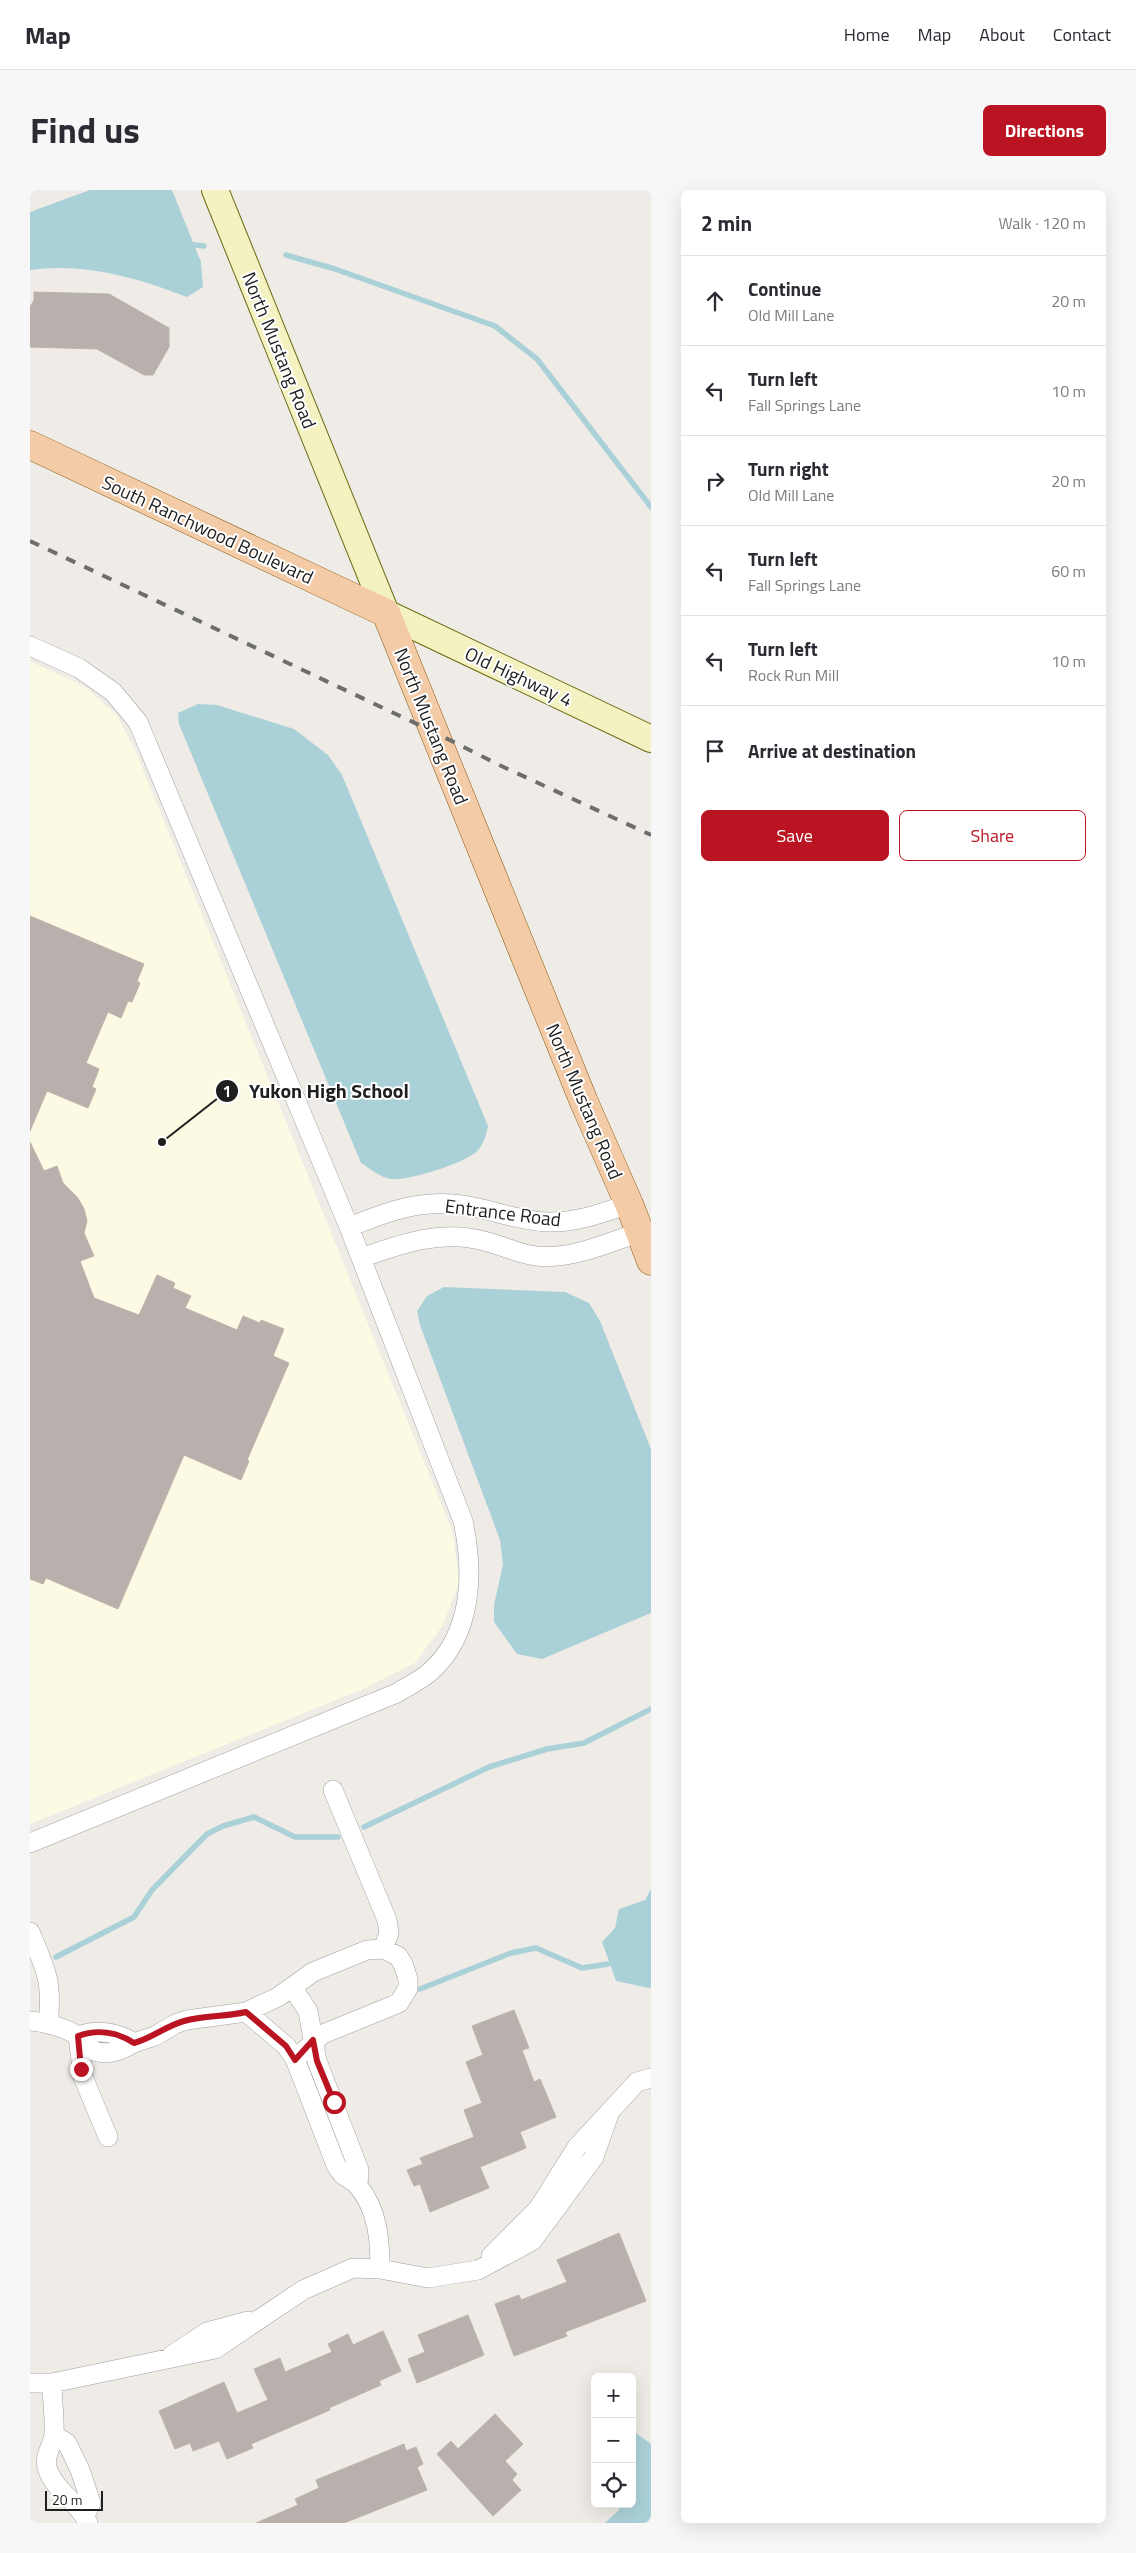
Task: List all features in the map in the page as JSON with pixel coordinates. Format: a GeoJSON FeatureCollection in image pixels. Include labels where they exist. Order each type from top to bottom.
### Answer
{"type":"FeatureCollection","features":[{"type":"Feature","properties":{"kind":"main road","name":"North Mustang Road"},"geometry":{"type":"LineString","coordinates":[[216,190],[584,1102],[629,1204],[651,1261]]}},
{"type":"Feature","properties":{"kind":"main road","name":"South Ranchwood Boulevard"},"geometry":{"type":"LineString","coordinates":[[30,445],[386,613]]}},
{"type":"Feature","properties":{"kind":"main road","name":"Old Highway 4"},"geometry":{"type":"LineString","coordinates":[[386,613],[651,739]]}},
{"type":"Feature","properties":{"kind":"street"},"geometry":{"type":"LineString","coordinates":[[30,646],[79,668],[113,692],[138,722],[349,1227],[463,1521],[469,1550],[470,1580],[465,1609],[456,1639],[430,1672],[397,1693],[30,1842]]}},
{"type":"Feature","properties":{"kind":"street","name":"Entrance Road"},"geometry":{"type":"LineString","coordinates":[[349,1227],[394,1210],[430,1204],[474,1206],[546,1222],[578,1220],[629,1204]]}},
{"type":"Feature","properties":{"kind":"street","name":"Entrance Road"},"geometry":{"type":"LineString","coordinates":[[361,1258],[408,1241],[445,1237],[483,1240],[536,1256],[560,1255],[640,1232]]}},
{"type":"Feature","properties":{"kind":"street"},"geometry":{"type":"LineString","coordinates":[[333,1790],[387,1920],[389,1933],[383,1949]]}},
{"type":"Feature","properties":{"kind":"street"},"geometry":{"type":"LineString","coordinates":[[30,1932],[49,1980],[51,1998],[39,2022],[78,2036],[88,2048],[105,2053],[117,2053],[134,2043],[155,2036],[175,2024],[187,2020],[246,2012],[278,1997],[321,1969],[367,1950],[383,1949],[398,1956],[407,1972],[408,1988],[399,2003],[313,2040],[295,2060]]}},
{"type":"Feature","properties":{"kind":"street"},"geometry":{"type":"LineString","coordinates":[[292,1987],[308,2011],[317,2061],[359,2170],[358,2185],[377,2223],[380,2240],[380,2269]]}},
{"type":"Feature","properties":{"kind":"street"},"geometry":{"type":"LineString","coordinates":[[246,2012],[286,2046],[295,2060],[336,2165],[342,2176],[358,2185]]}},
{"type":"Feature","properties":{"kind":"street"},"geometry":{"type":"LineString","coordinates":[[78,2036],[82,2078],[108,2137]]}},
{"type":"Feature","properties":{"kind":"street"},"geometry":{"type":"LineString","coordinates":[[30,2384],[52,2383],[161,2362],[215,2349],[303,2290],[353,2268],[380,2269],[428,2278],[478,2270],[532,2241],[559,2190],[594,2157],[609,2114],[637,2082],[651,2078]]}},
{"type":"Feature","properties":{"kind":"street"},"geometry":{"type":"LineString","coordinates":[[52,2383],[54,2435],[46,2453],[47,2468],[57,2484],[87,2520]]}},
{"type":"Feature","properties":{"kind":"street"},"geometry":{"type":"LineString","coordinates":[[54,2435],[67,2443],[80,2470],[91,2503],[87,2520]]}},
{"type":"Feature","properties":{"kind":"shaded area"},"geometry":{"type":"Polygon","coordinates":[[[30,661],[85,687],[116,714],[136,752],[453,1533],[459,1583],[443,1625],[415,1663],[363,1689],[30,1824],[30,661]]]}},
{"type":"Feature","properties":{"kind":"water"},"geometry":{"type":"Polygon","coordinates":[[[90,190],[172,190],[201,262],[203,287],[187,297],[110,273],[69,268],[30,270],[30,212],[90,190]]]}},
{"type":"Feature","properties":{"kind":"water"},"geometry":{"type":"Polygon","coordinates":[[[198,704],[217,705],[294,729],[328,755],[342,775],[488,1126],[481,1147],[475,1153],[434,1171],[399,1179],[383,1177],[361,1163],[179,724],[178,713],[198,704]]]}},
{"type":"Feature","properties":{"kind":"water"},"geometry":{"type":"Polygon","coordinates":[[[444,1287],[565,1292],[589,1303],[600,1321],[651,1449],[651,1613],[542,1659],[517,1654],[494,1622],[494,1605],[503,1564],[500,1540],[420,1325],[417,1311],[427,1296],[444,1287]]]}},
{"type":"Feature","properties":{"kind":"water"},"geometry":{"type":"Polygon","coordinates":[[[651,1889],[651,1987],[649,1988],[616,1981],[602,1942],[615,1928],[619,1909],[645,1900],[651,1889]]]}},
{"type":"Feature","properties":{"kind":"water"},"geometry":{"type":"Polygon","coordinates":[[[636,2433],[651,2444],[651,2523],[605,2523],[619,2508],[636,2508],[636,2433]]]}},
{"type":"Feature","properties":{"kind":"building"},"geometry":{"type":"Polygon","coordinates":[[[34,292],[109,294],[169,328],[169,347],[153,375],[144,375],[97,349],[30,347],[30,307],[34,300],[34,292]]]}},
{"type":"Feature","properties":{"kind":"building"},"geometry":{"type":"Polygon","coordinates":[[[30,916],[144,964],[137,981],[140,983],[132,1002],[128,1001],[121,1018],[108,1012],[86,1063],[99,1069],[92,1087],[96,1089],[88,1108],[47,1091],[30,1131],[30,916]]]}},
{"type":"Feature","properties":{"kind":"building"},"geometry":{"type":"Polygon","coordinates":[[[30,1142],[44,1171],[57,1166],[63,1183],[78,1198],[84,1209],[87,1221],[84,1233],[94,1256],[80,1261],[94,1298],[139,1315],[157,1275],[175,1283],[173,1288],[191,1296],[185,1308],[237,1330],[243,1316],[260,1323],[261,1320],[284,1329],[273,1356],[289,1363],[247,1460],[249,1461],[241,1480],[184,1455],[118,1609],[46,1578],[43,1584],[30,1579],[30,1142]]]}},
{"type":"Feature","properties":{"kind":"building"},"geometry":{"type":"Polygon","coordinates":[[[514,2010],[529,2048],[522,2050],[534,2082],[540,2079],[556,2117],[520,2132],[526,2148],[480,2167],[489,2188],[430,2212],[420,2184],[414,2186],[407,2170],[423,2164],[420,2158],[474,2137],[464,2110],[482,2103],[466,2062],[483,2055],[472,2026],[514,2010]]]}},
{"type":"Feature","properties":{"kind":"building"},"geometry":{"type":"Polygon","coordinates":[[[619,2233],[646,2301],[565,2332],[567,2336],[514,2356],[495,2304],[519,2295],[521,2300],[567,2282],[557,2260],[619,2233]]]}},
{"type":"Feature","properties":{"kind":"building"},"geometry":{"type":"Polygon","coordinates":[[[468,2315],[484,2355],[417,2383],[408,2359],[425,2352],[418,2335],[468,2315]]]}},
{"type":"Feature","properties":{"kind":"building"},"geometry":{"type":"Polygon","coordinates":[[[383,2331],[401,2371],[379,2381],[381,2385],[329,2408],[330,2410],[251,2444],[253,2448],[227,2459],[219,2441],[193,2451],[190,2443],[175,2449],[159,2411],[224,2382],[237,2413],[268,2400],[254,2369],[280,2358],[285,2372],[332,2352],[328,2344],[348,2334],[353,2345],[383,2331]]]}},
{"type":"Feature","properties":{"kind":"building"},"geometry":{"type":"Polygon","coordinates":[[[495,2414],[523,2444],[505,2461],[517,2474],[512,2480],[521,2490],[493,2516],[437,2454],[451,2441],[458,2449],[495,2414]]]}},
{"type":"Feature","properties":{"kind":"building"},"geometry":{"type":"Polygon","coordinates":[[[404,2444],[406,2451],[416,2447],[423,2464],[417,2467],[427,2490],[344,2523],[256,2523],[298,2505],[295,2499],[319,2488],[316,2480],[404,2444]]]}},
{"type":"Feature","properties":{"kind":"waterway"},"geometry":{"type":"LineString","coordinates":[[187,244],[204,246]]}},
{"type":"Feature","properties":{"kind":"waterway"},"geometry":{"type":"LineString","coordinates":[[286,255],[335,269],[495,326],[537,359],[651,507]]}},
{"type":"Feature","properties":{"kind":"waterway"},"geometry":{"type":"LineString","coordinates":[[364,1827],[489,1767],[547,1749],[584,1743],[651,1709]]}},
{"type":"Feature","properties":{"kind":"waterway"},"geometry":{"type":"LineString","coordinates":[[56,1957],[134,1917],[152,1890],[207,1834],[223,1826],[254,1817],[295,1837],[338,1837]]}},
{"type":"Feature","properties":{"kind":"waterway"},"geometry":{"type":"LineString","coordinates":[[420,1989],[511,1953],[536,1948],[582,1968],[608,1964]]}},
{"type":"Feature","properties":{"kind":"railway"},"geometry":{"type":"LineString","coordinates":[[30,541],[436,733],[497,764],[651,835]]}},
{"type":"Feature","properties":{"kind":"place","name":"Yukon High School"},"geometry":{"type":"Point","coordinates":[162,1142]}},
{"type":"Feature","properties":{"kind":"route"},"geometry":{"type":"LineString","coordinates":[[81,2069],[78,2036],[91,2031],[122,2035],[134,2043],[155,2036],[175,2024],[187,2020],[221,2017],[246,2012],[279,2039],[295,2060],[313,2040],[317,2061],[334,2102]]}}]}
